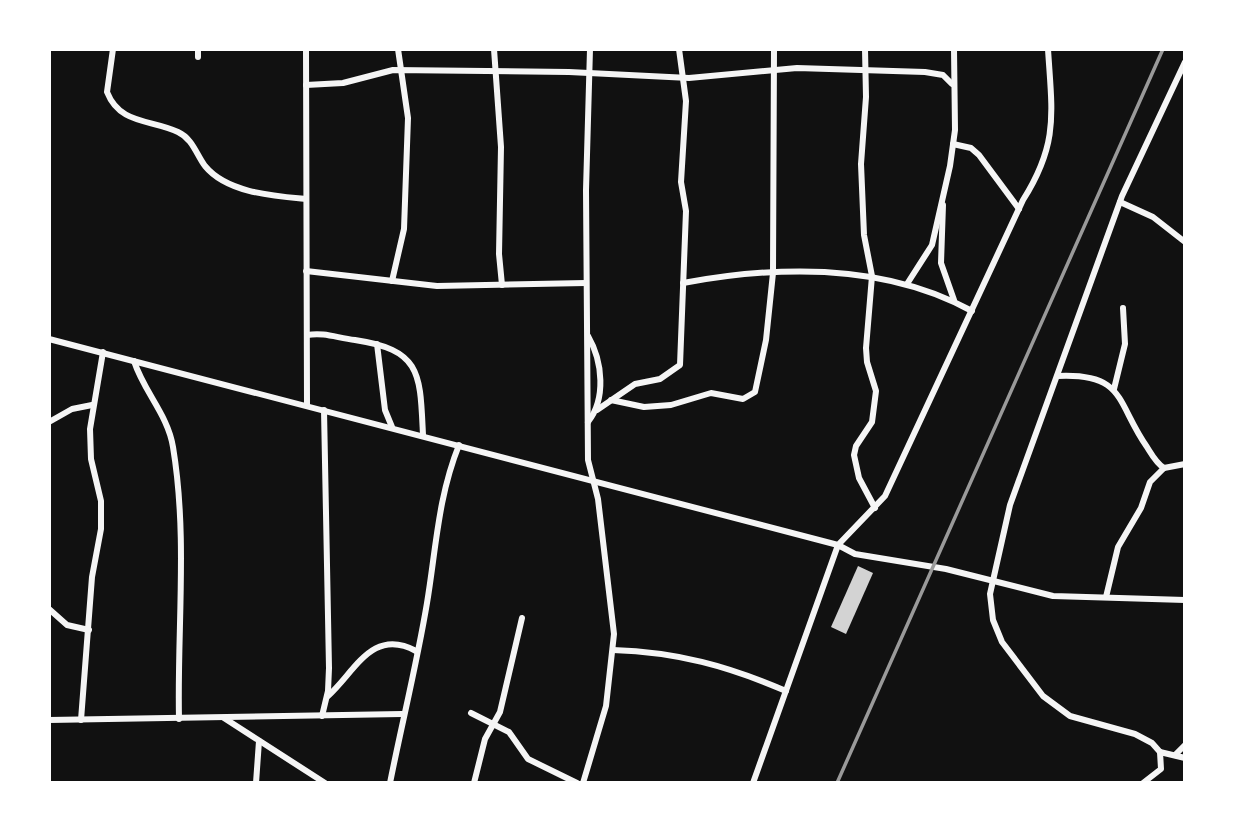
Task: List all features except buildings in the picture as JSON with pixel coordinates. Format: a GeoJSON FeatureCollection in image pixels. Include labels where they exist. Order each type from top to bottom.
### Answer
{"type":"FeatureCollection","features":[{"type":"Feature","properties":{"kind":"street"},"geometry":{"type":"LineString","coordinates":[[113,49],[107,92],[128,118],[180,133],[213,173],[232,185],[306,199]]}},
{"type":"Feature","properties":{"kind":"street"},"geometry":{"type":"LineString","coordinates":[[306,49],[307,405]]}},
{"type":"Feature","properties":{"kind":"street"},"geometry":{"type":"LineString","coordinates":[[392,281],[405,213],[408,118],[399,71],[398,49]]}},
{"type":"Feature","properties":{"kind":"street"},"geometry":{"type":"LineString","coordinates":[[494,49],[501,148],[499,254],[502,285]]}},
{"type":"Feature","properties":{"kind":"street"},"geometry":{"type":"LineString","coordinates":[[471,713],[509,732],[528,759],[580,783],[606,706],[613,650],[611,605],[598,499],[588,460],[586,283],[590,49]]}},
{"type":"Feature","properties":{"kind":"street"},"geometry":{"type":"LineString","coordinates":[[597,410],[635,384],[654,382],[680,365],[686,211],[681,182],[685,131],[684,78],[679,49]]}},
{"type":"Feature","properties":{"kind":"street"},"geometry":{"type":"LineString","coordinates":[[611,400],[644,407],[671,405],[711,393],[743,399],[753,395],[766,340],[773,273],[771,141],[774,49]]}},
{"type":"Feature","properties":{"kind":"street"},"geometry":{"type":"LineString","coordinates":[[865,49],[861,164],[864,235],[872,276],[866,348],[867,362],[876,391],[875,412],[854,455],[859,478],[876,508]]}},
{"type":"Feature","properties":{"kind":"street"},"geometry":{"type":"LineString","coordinates":[[907,284],[932,246],[943,196],[953,144],[954,49]]}},
{"type":"Feature","properties":{"kind":"street"},"geometry":{"type":"LineString","coordinates":[[753,783],[838,545],[876,508],[903,463],[1019,209],[1042,166],[1052,135],[1048,49]]}},
{"type":"Feature","properties":{"kind":"street"},"geometry":{"type":"LineString","coordinates":[[1185,62],[1120,202],[1010,505],[991,582],[990,605],[997,631],[1010,656],[1042,696],[1070,716],[1135,734],[1152,743],[1160,752],[1185,758]]}},
{"type":"Feature","properties":{"kind":"street"},"geometry":{"type":"LineString","coordinates":[[306,85],[343,83],[386,71],[590,72],[684,78],[797,68],[939,74],[952,84]]}},
{"type":"Feature","properties":{"kind":"street"},"geometry":{"type":"LineString","coordinates":[[953,144],[971,148],[979,155],[1019,209]]}},
{"type":"Feature","properties":{"kind":"street"},"geometry":{"type":"LineString","coordinates":[[943,196],[941,263],[955,302]]}},
{"type":"Feature","properties":{"kind":"street"},"geometry":{"type":"LineString","coordinates":[[1120,202],[1153,217],[1185,242]]}},
{"type":"Feature","properties":{"kind":"street"},"geometry":{"type":"LineString","coordinates":[[306,271],[437,286],[522,282],[586,283]]}},
{"type":"Feature","properties":{"kind":"street"},"geometry":{"type":"LineString","coordinates":[[683,283],[728,275],[773,273],[872,276],[929,289],[972,311]]}},
{"type":"Feature","properties":{"kind":"street"},"geometry":{"type":"LineString","coordinates":[[1114,389],[1125,344],[1123,308]]}},
{"type":"Feature","properties":{"kind":"street"},"geometry":{"type":"LineString","coordinates":[[307,335],[327,333],[400,352],[412,366],[420,394],[423,435]]}},
{"type":"Feature","properties":{"kind":"street"},"geometry":{"type":"LineString","coordinates":[[586,333],[597,365],[601,400],[588,422]]}},
{"type":"Feature","properties":{"kind":"street"},"geometry":{"type":"LineString","coordinates":[[49,340],[423,435],[838,545],[855,554],[934,566],[1053,596],[1184,602]]}},
{"type":"Feature","properties":{"kind":"street"},"geometry":{"type":"LineString","coordinates":[[377,344],[385,410],[392,427]]}},
{"type":"Feature","properties":{"kind":"street"},"geometry":{"type":"LineString","coordinates":[[81,720],[92,577],[102,513],[89,447],[92,405],[103,352]]}},
{"type":"Feature","properties":{"kind":"street"},"geometry":{"type":"LineString","coordinates":[[135,361],[145,388],[169,428],[173,448],[180,552],[178,719]]}},
{"type":"Feature","properties":{"kind":"street"},"geometry":{"type":"LineString","coordinates":[[1058,376],[1082,376],[1114,389],[1142,440],[1164,468]]}},
{"type":"Feature","properties":{"kind":"street"},"geometry":{"type":"LineString","coordinates":[[49,422],[72,409],[92,405]]}},
{"type":"Feature","properties":{"kind":"street"},"geometry":{"type":"LineString","coordinates":[[322,716],[328,696],[324,410]]}},
{"type":"Feature","properties":{"kind":"street"},"geometry":{"type":"LineString","coordinates":[[390,783],[402,714],[429,593],[440,507],[447,476],[459,446]]}},
{"type":"Feature","properties":{"kind":"street"},"geometry":{"type":"LineString","coordinates":[[1106,597],[1118,547],[1141,508],[1150,482],[1164,468],[1185,464]]}},
{"type":"Feature","properties":{"kind":"street"},"geometry":{"type":"LineString","coordinates":[[49,609],[67,625],[89,630]]}},
{"type":"Feature","properties":{"kind":"street"},"geometry":{"type":"LineString","coordinates":[[474,783],[485,739],[495,724],[506,693],[522,618]]}},
{"type":"Feature","properties":{"kind":"street"},"geometry":{"type":"LineString","coordinates":[[328,696],[360,659],[374,649],[403,644],[415,652]]}},
{"type":"Feature","properties":{"kind":"street"},"geometry":{"type":"LineString","coordinates":[[613,650],[667,654],[717,663],[786,691]]}},
{"type":"Feature","properties":{"kind":"street"},"geometry":{"type":"LineString","coordinates":[[49,720],[402,714]]}},
{"type":"Feature","properties":{"kind":"street"},"geometry":{"type":"LineString","coordinates":[[224,718],[325,783]]}},
{"type":"Feature","properties":{"kind":"street"},"geometry":{"type":"LineString","coordinates":[[256,783],[259,741]]}},
{"type":"Feature","properties":{"kind":"street"},"geometry":{"type":"LineString","coordinates":[[1174,755],[1185,745]]}},
{"type":"Feature","properties":{"kind":"street"},"geometry":{"type":"LineString","coordinates":[[1143,783],[1161,769],[1160,752]]}},
{"type":"Feature","properties":{"kind":"railway"},"geometry":{"type":"LineString","coordinates":[[837,783],[1163,49]]}}]}
